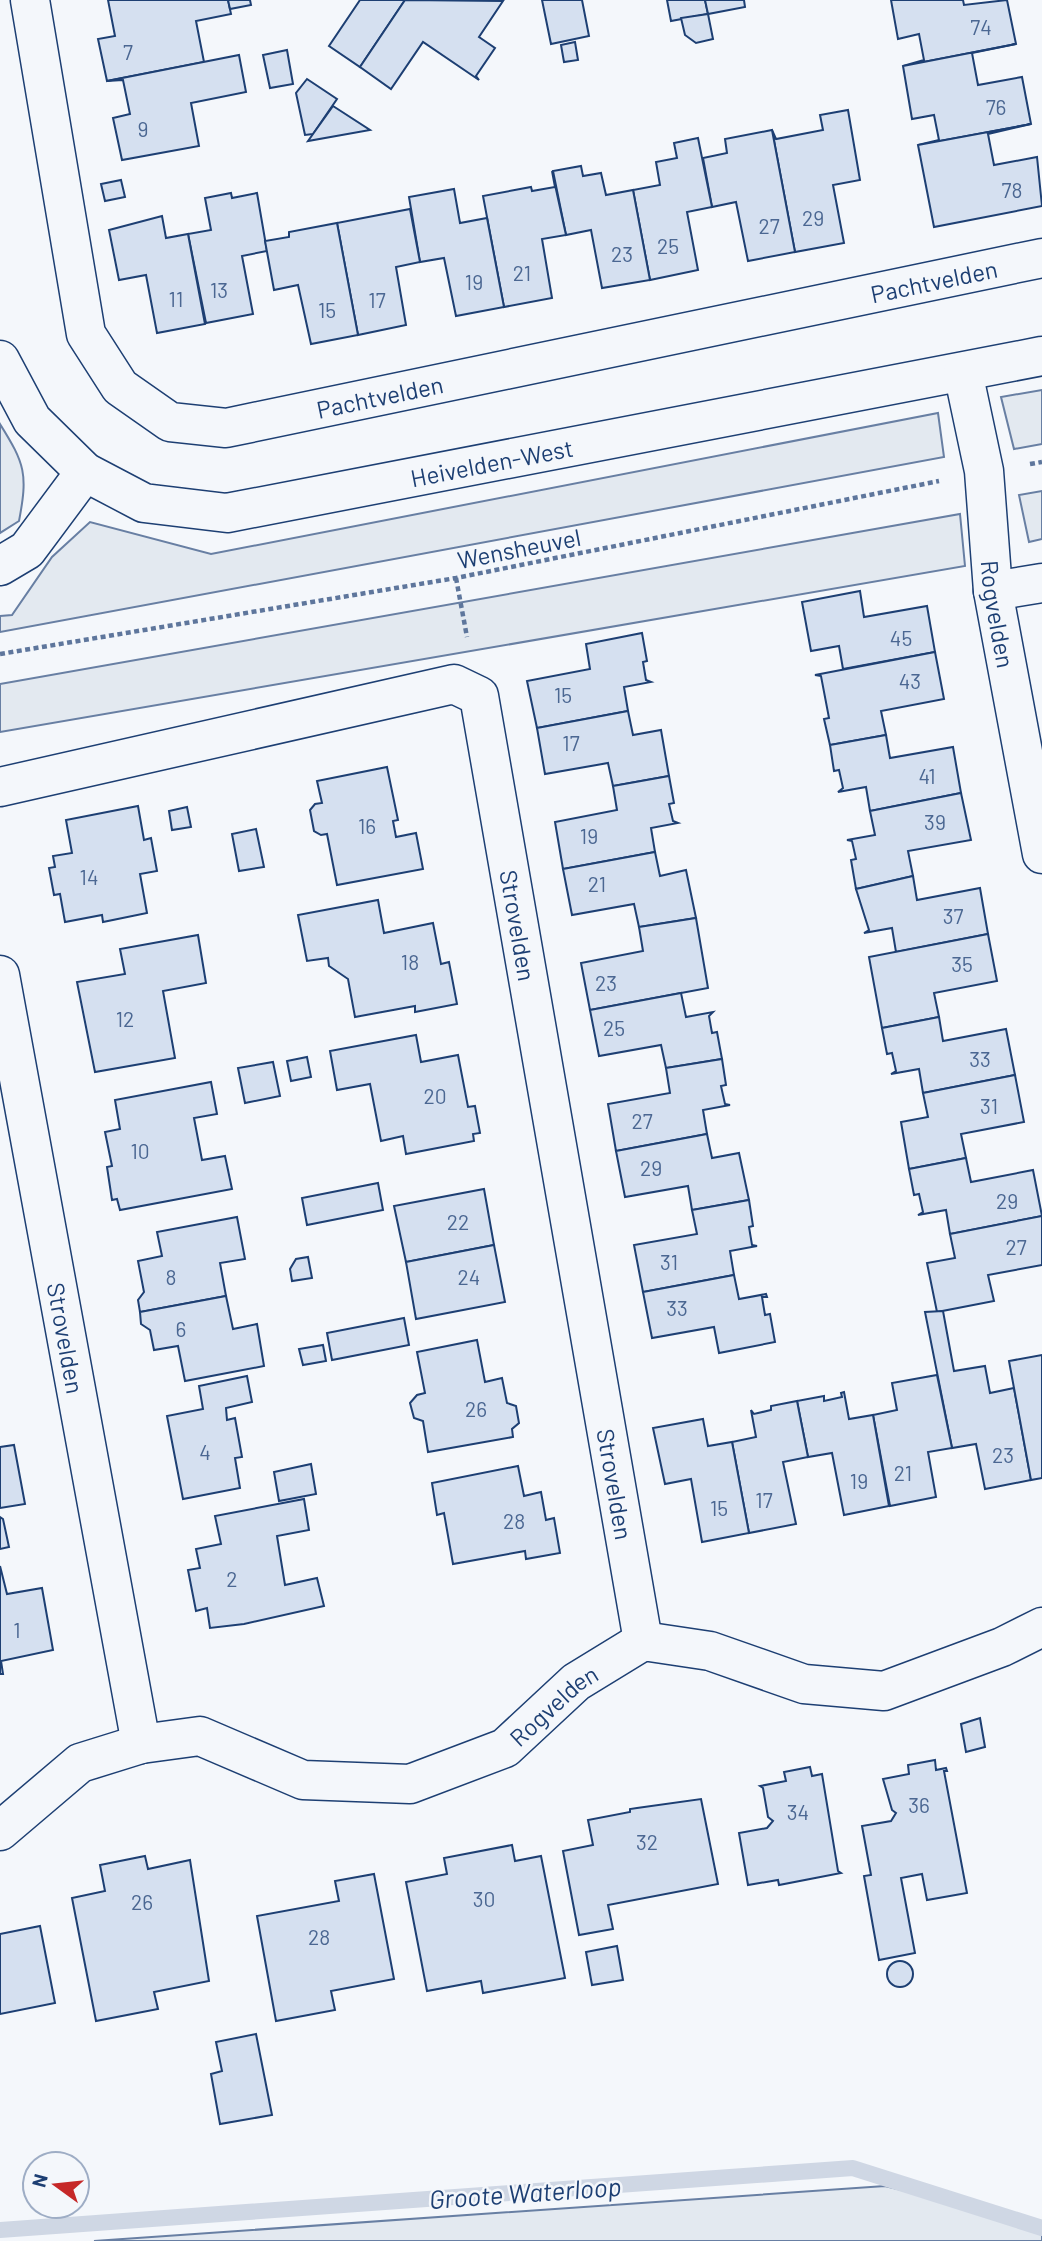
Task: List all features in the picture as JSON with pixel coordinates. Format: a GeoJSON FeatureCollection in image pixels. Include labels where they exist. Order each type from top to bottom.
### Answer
{"type":"FeatureCollection","features":[{"type":"Feature","properties":{"kind":"street","name":"Pachtvelden"},"geometry":{"type":"LineString","coordinates":[[30,0],[86,334],[120,387],[170,422],[226,428],[1042,258]]}},
{"type":"Feature","properties":{"kind":"street","name":"Heivelden-West"},"geometry":{"type":"LineString","coordinates":[[0,359],[32,420],[85,472],[144,503],[228,513],[1042,356]]}},
{"type":"Feature","properties":{"kind":"street","name":"Rogvelden"},"geometry":{"type":"LineString","coordinates":[[963,372],[984,471],[993,592],[1042,854]]}},
{"type":"Feature","properties":{"kind":"street"},"geometry":{"type":"LineString","coordinates":[[0,565],[27,551],[85,472]]}},
{"type":"Feature","properties":{"kind":"street"},"geometry":{"type":"LineString","coordinates":[[993,592],[1042,583]]}},
{"type":"Feature","properties":{"kind":"street","name":"Strovelden"},"geometry":{"type":"LineString","coordinates":[[0,787],[454,684],[479,696],[643,1641]]}},
{"type":"Feature","properties":{"kind":"street","name":"Strovelden"},"geometry":{"type":"LineString","coordinates":[[0,975],[141,1744]]}},
{"type":"Feature","properties":{"kind":"street"},"geometry":{"type":"LineString","coordinates":[[643,1641],[710,1651],[804,1684],[884,1691],[1002,1647],[1042,1627]]}},
{"type":"Feature","properties":{"kind":"street","name":"Rogvelden"},"geometry":{"type":"LineString","coordinates":[[0,1831],[80,1763],[141,1744],[200,1736],[303,1780],[410,1784],[505,1748],[576,1682],[643,1641]]}},
{"type":"Feature","properties":{"kind":"path","name":"Wensheuvel"},"geometry":{"type":"LineString","coordinates":[[0,654],[456,579],[984,471],[1042,462]]}},
{"type":"Feature","properties":{"kind":"shaded area"},"geometry":{"type":"Polygon","coordinates":[[[1042,390],[1042,444],[1014,449],[1001,397],[1042,390]]]}},
{"type":"Feature","properties":{"kind":"shaded area"},"geometry":{"type":"Polygon","coordinates":[[[938,413],[944,457],[0,632],[0,616],[12,615],[52,557],[90,522],[211,554],[938,413]]]}},
{"type":"Feature","properties":{"kind":"shaded area"},"geometry":{"type":"Polygon","coordinates":[[[0,424],[15,449],[24,480],[19,521],[0,533],[0,424]]]}},
{"type":"Feature","properties":{"kind":"shaded area"},"geometry":{"type":"Polygon","coordinates":[[[1042,491],[1042,539],[1029,542],[1019,495],[1042,491]]]}},
{"type":"Feature","properties":{"kind":"shaded area"},"geometry":{"type":"Polygon","coordinates":[[[960,514],[965,566],[0,732],[0,684],[960,514]]]}},
{"type":"Feature","properties":{"kind":"shaded area"},"geometry":{"type":"Polygon","coordinates":[[[885,2186],[1042,2224],[1042,2241],[94,2241],[885,2186]]]}},
{"type":"Feature","properties":{"kind":"building"},"geometry":{"type":"Polygon","coordinates":[[[108,0],[228,0],[231,14],[196,21],[204,62],[107,81],[98,39],[115,36],[108,0]]]}},
{"type":"Feature","properties":{"kind":"building"},"geometry":{"type":"Polygon","coordinates":[[[228,0],[250,0],[251,5],[230,9],[228,0]]]}},
{"type":"Feature","properties":{"kind":"building"},"geometry":{"type":"Polygon","coordinates":[[[360,0],[405,0],[360,67],[329,46],[360,0]]]}},
{"type":"Feature","properties":{"kind":"building"},"geometry":{"type":"Polygon","coordinates":[[[405,0],[503,1],[479,37],[495,48],[476,76],[479,80],[423,42],[391,89],[360,67],[405,0]]]}},
{"type":"Feature","properties":{"kind":"building"},"geometry":{"type":"Polygon","coordinates":[[[542,0],[582,0],[589,36],[551,44],[542,0]]]}},
{"type":"Feature","properties":{"kind":"building"},"geometry":{"type":"Polygon","coordinates":[[[667,0],[705,0],[708,14],[671,21],[667,0]]]}},
{"type":"Feature","properties":{"kind":"building"},"geometry":{"type":"Polygon","coordinates":[[[705,0],[744,0],[745,7],[708,14],[705,0]]]}},
{"type":"Feature","properties":{"kind":"building"},"geometry":{"type":"Polygon","coordinates":[[[891,0],[963,0],[964,5],[1007,0],[1016,44],[903,66],[924,60],[919,34],[898,39],[891,0]]]}},
{"type":"Feature","properties":{"kind":"building"},"geometry":{"type":"Polygon","coordinates":[[[708,14],[713,39],[696,43],[685,35],[681,18],[708,14]]]}},
{"type":"Feature","properties":{"kind":"building"},"geometry":{"type":"Polygon","coordinates":[[[575,42],[578,60],[564,62],[561,45],[575,42]]]}},
{"type":"Feature","properties":{"kind":"building"},"geometry":{"type":"Polygon","coordinates":[[[1016,44],[972,53],[978,85],[1022,77],[1031,124],[918,145],[939,140],[934,115],[912,119],[903,66],[1016,44]]]}},
{"type":"Feature","properties":{"kind":"building"},"geometry":{"type":"Polygon","coordinates":[[[287,50],[293,84],[270,88],[263,55],[287,50]]]}},
{"type":"Feature","properties":{"kind":"building"},"geometry":{"type":"Polygon","coordinates":[[[239,55],[246,92],[191,103],[199,146],[122,160],[113,118],[130,114],[123,80],[107,81],[239,55]]]}},
{"type":"Feature","properties":{"kind":"building"},"geometry":{"type":"Polygon","coordinates":[[[307,79],[337,99],[313,134],[305,135],[296,93],[307,79]]]}},
{"type":"Feature","properties":{"kind":"building"},"geometry":{"type":"Polygon","coordinates":[[[333,106],[370,130],[308,141],[333,106]]]}},
{"type":"Feature","properties":{"kind":"building"},"geometry":{"type":"Polygon","coordinates":[[[848,110],[860,180],[833,185],[844,243],[795,252],[772,130],[776,139],[823,130],[820,115],[848,110]]]}},
{"type":"Feature","properties":{"kind":"building"},"geometry":{"type":"Polygon","coordinates":[[[1031,124],[988,134],[994,165],[1037,157],[1042,206],[934,227],[918,145],[1031,124]]]}},
{"type":"Feature","properties":{"kind":"building"},"geometry":{"type":"Polygon","coordinates":[[[772,130],[795,252],[748,261],[736,202],[712,207],[703,158],[727,153],[725,139],[772,130]]]}},
{"type":"Feature","properties":{"kind":"building"},"geometry":{"type":"Polygon","coordinates":[[[698,138],[712,207],[687,212],[698,270],[650,280],[633,190],[660,185],[656,162],[677,158],[674,143],[698,138]]]}},
{"type":"Feature","properties":{"kind":"building"},"geometry":{"type":"Polygon","coordinates":[[[581,166],[583,176],[601,173],[606,195],[633,190],[650,280],[602,288],[591,230],[566,235],[553,171],[581,166]]]}},
{"type":"Feature","properties":{"kind":"building"},"geometry":{"type":"Polygon","coordinates":[[[552,171],[566,235],[542,239],[552,298],[504,307],[483,196],[531,187],[532,191],[555,187],[552,171]]]}},
{"type":"Feature","properties":{"kind":"building"},"geometry":{"type":"Polygon","coordinates":[[[121,180],[125,197],[105,201],[101,184],[121,180]]]}},
{"type":"Feature","properties":{"kind":"building"},"geometry":{"type":"Polygon","coordinates":[[[454,189],[460,223],[487,218],[504,307],[456,316],[444,258],[420,262],[409,197],[454,189]]]}},
{"type":"Feature","properties":{"kind":"building"},"geometry":{"type":"Polygon","coordinates":[[[231,193],[232,198],[257,193],[267,251],[242,256],[253,314],[206,323],[188,234],[211,230],[205,198],[231,193]]]}},
{"type":"Feature","properties":{"kind":"building"},"geometry":{"type":"Polygon","coordinates":[[[410,209],[420,262],[396,267],[406,325],[358,335],[337,223],[410,209]]]}},
{"type":"Feature","properties":{"kind":"building"},"geometry":{"type":"Polygon","coordinates":[[[162,216],[166,238],[188,234],[205,324],[157,333],[146,275],[119,280],[109,230],[162,216]]]}},
{"type":"Feature","properties":{"kind":"building"},"geometry":{"type":"Polygon","coordinates":[[[337,223],[358,335],[311,344],[298,285],[274,290],[265,241],[289,237],[289,232],[337,223]]]}},
{"type":"Feature","properties":{"kind":"building"},"geometry":{"type":"Polygon","coordinates":[[[860,591],[864,617],[927,606],[935,652],[843,669],[839,646],[811,651],[802,602],[860,591]]]}},
{"type":"Feature","properties":{"kind":"building"},"geometry":{"type":"Polygon","coordinates":[[[642,633],[647,661],[643,662],[646,680],[651,682],[624,687],[628,711],[537,728],[527,681],[590,669],[586,644],[642,633]]]}},
{"type":"Feature","properties":{"kind":"building"},"geometry":{"type":"Polygon","coordinates":[[[935,652],[944,699],[881,711],[886,735],[830,745],[824,719],[829,718],[821,676],[815,675],[935,652]]]}},
{"type":"Feature","properties":{"kind":"building"},"geometry":{"type":"Polygon","coordinates":[[[628,711],[633,735],[661,730],[669,776],[613,786],[608,763],[545,774],[537,728],[628,711]]]}},
{"type":"Feature","properties":{"kind":"building"},"geometry":{"type":"Polygon","coordinates":[[[886,735],[890,758],[953,747],[961,793],[870,811],[866,787],[838,792],[843,788],[839,770],[834,771],[830,745],[886,735]]]}},
{"type":"Feature","properties":{"kind":"building"},"geometry":{"type":"Polygon","coordinates":[[[387,767],[398,820],[393,821],[396,837],[416,833],[423,869],[337,885],[327,834],[321,835],[314,831],[310,810],[315,804],[322,803],[317,781],[387,767]]]}},
{"type":"Feature","properties":{"kind":"building"},"geometry":{"type":"Polygon","coordinates":[[[669,776],[674,803],[669,804],[673,821],[678,823],[651,828],[655,852],[563,869],[555,822],[617,810],[613,786],[669,776]]]}},
{"type":"Feature","properties":{"kind":"building"},"geometry":{"type":"Polygon","coordinates":[[[961,793],[971,840],[908,851],[913,876],[856,889],[851,860],[856,859],[852,841],[847,840],[875,835],[870,811],[961,793]]]}},
{"type":"Feature","properties":{"kind":"building"},"geometry":{"type":"Polygon","coordinates":[[[138,806],[144,840],[151,838],[157,871],[140,874],[147,913],[103,922],[102,915],[65,922],[60,894],[54,895],[49,868],[55,867],[53,856],[72,853],[66,820],[138,806]]]}},
{"type":"Feature","properties":{"kind":"building"},"geometry":{"type":"Polygon","coordinates":[[[187,807],[191,827],[172,830],[169,811],[187,807]]]}},
{"type":"Feature","properties":{"kind":"building"},"geometry":{"type":"Polygon","coordinates":[[[256,829],[264,867],[239,871],[232,834],[256,829]]]}},
{"type":"Feature","properties":{"kind":"building"},"geometry":{"type":"Polygon","coordinates":[[[655,852],[660,876],[686,870],[696,918],[639,927],[634,904],[572,915],[563,869],[655,852]]]}},
{"type":"Feature","properties":{"kind":"building"},"geometry":{"type":"Polygon","coordinates":[[[913,876],[917,900],[980,888],[988,934],[896,952],[892,928],[864,933],[869,930],[856,889],[913,876]]]}},
{"type":"Feature","properties":{"kind":"building"},"geometry":{"type":"Polygon","coordinates":[[[378,900],[384,933],[433,923],[441,964],[449,962],[457,1004],[415,1012],[415,1006],[355,1017],[348,979],[329,966],[328,958],[307,961],[298,915],[378,900]]]}},
{"type":"Feature","properties":{"kind":"building"},"geometry":{"type":"Polygon","coordinates":[[[696,918],[708,988],[590,1010],[581,963],[643,951],[639,927],[696,918]]]}},
{"type":"Feature","properties":{"kind":"building"},"geometry":{"type":"Polygon","coordinates":[[[988,934],[997,981],[934,993],[939,1017],[882,1028],[869,957],[988,934]]]}},
{"type":"Feature","properties":{"kind":"building"},"geometry":{"type":"Polygon","coordinates":[[[198,935],[206,983],[163,991],[175,1058],[95,1072],[77,982],[125,974],[120,949],[198,935]]]}},
{"type":"Feature","properties":{"kind":"building"},"geometry":{"type":"Polygon","coordinates":[[[681,993],[686,1017],[713,1012],[709,1016],[712,1033],[717,1032],[722,1059],[666,1068],[661,1045],[599,1056],[590,1010],[681,993]]]}},
{"type":"Feature","properties":{"kind":"building"},"geometry":{"type":"Polygon","coordinates":[[[939,1017],[943,1041],[1006,1029],[1015,1075],[923,1093],[919,1069],[891,1074],[896,1071],[892,1053],[887,1054],[882,1028],[939,1017]]]}},
{"type":"Feature","properties":{"kind":"building"},"geometry":{"type":"Polygon","coordinates":[[[416,1035],[421,1062],[458,1055],[468,1107],[475,1106],[480,1133],[473,1134],[474,1141],[406,1154],[403,1136],[381,1141],[370,1084],[337,1090],[330,1051],[416,1035]]]}},
{"type":"Feature","properties":{"kind":"building"},"geometry":{"type":"Polygon","coordinates":[[[307,1057],[311,1077],[291,1081],[287,1061],[307,1057]]]}},
{"type":"Feature","properties":{"kind":"building"},"geometry":{"type":"Polygon","coordinates":[[[722,1059],[726,1085],[721,1086],[725,1104],[730,1105],[703,1110],[707,1134],[616,1151],[608,1104],[670,1093],[666,1068],[722,1059]]]}},
{"type":"Feature","properties":{"kind":"building"},"geometry":{"type":"Polygon","coordinates":[[[273,1062],[280,1096],[245,1103],[238,1068],[273,1062]]]}},
{"type":"Feature","properties":{"kind":"building"},"geometry":{"type":"Polygon","coordinates":[[[1015,1075],[1024,1122],[961,1134],[966,1158],[909,1169],[901,1122],[928,1117],[923,1093],[1015,1075]]]}},
{"type":"Feature","properties":{"kind":"building"},"geometry":{"type":"Polygon","coordinates":[[[211,1082],[217,1114],[194,1118],[202,1160],[225,1156],[232,1189],[120,1210],[117,1199],[112,1200],[107,1167],[112,1166],[105,1132],[120,1129],[115,1100],[211,1082]]]}},
{"type":"Feature","properties":{"kind":"building"},"geometry":{"type":"Polygon","coordinates":[[[707,1134],[712,1158],[739,1153],[749,1200],[692,1210],[688,1186],[625,1197],[616,1151],[707,1134]]]}},
{"type":"Feature","properties":{"kind":"building"},"geometry":{"type":"Polygon","coordinates":[[[966,1158],[971,1182],[1033,1170],[1042,1216],[950,1234],[946,1210],[918,1215],[923,1212],[919,1194],[914,1195],[909,1169],[966,1158]]]}},
{"type":"Feature","properties":{"kind":"building"},"geometry":{"type":"Polygon","coordinates":[[[378,1183],[383,1210],[307,1225],[302,1198],[378,1183]]]}},
{"type":"Feature","properties":{"kind":"building"},"geometry":{"type":"Polygon","coordinates":[[[484,1189],[494,1245],[406,1262],[394,1206],[484,1189]]]}},
{"type":"Feature","properties":{"kind":"building"},"geometry":{"type":"Polygon","coordinates":[[[749,1200],[753,1226],[749,1227],[752,1245],[757,1246],[730,1251],[734,1275],[643,1292],[634,1245],[697,1234],[692,1210],[749,1200]]]}},
{"type":"Feature","properties":{"kind":"building"},"geometry":{"type":"Polygon","coordinates":[[[1042,1216],[1042,1265],[988,1275],[994,1301],[937,1312],[927,1263],[955,1258],[950,1234],[1042,1216]]]}},
{"type":"Feature","properties":{"kind":"building"},"geometry":{"type":"Polygon","coordinates":[[[237,1217],[245,1259],[220,1263],[226,1296],[140,1312],[138,1300],[144,1292],[138,1261],[162,1256],[157,1232],[237,1217]]]}},
{"type":"Feature","properties":{"kind":"building"},"geometry":{"type":"Polygon","coordinates":[[[494,1245],[505,1302],[416,1319],[406,1262],[494,1245]]]}},
{"type":"Feature","properties":{"kind":"building"},"geometry":{"type":"Polygon","coordinates":[[[308,1257],[312,1278],[292,1281],[290,1269],[296,1259],[308,1257]]]}},
{"type":"Feature","properties":{"kind":"building"},"geometry":{"type":"Polygon","coordinates":[[[734,1275],[739,1299],[766,1294],[767,1297],[762,1297],[765,1315],[770,1314],[775,1342],[719,1353],[714,1327],[652,1338],[643,1292],[734,1275]]]}},
{"type":"Feature","properties":{"kind":"building"},"geometry":{"type":"Polygon","coordinates":[[[226,1296],[233,1329],[257,1324],[264,1366],[185,1381],[178,1346],[154,1350],[150,1330],[141,1324],[140,1312],[226,1296]]]}},
{"type":"Feature","properties":{"kind":"building"},"geometry":{"type":"Polygon","coordinates":[[[943,1311],[954,1371],[985,1366],[990,1393],[1014,1388],[1031,1480],[985,1489],[976,1444],[952,1448],[925,1312],[943,1311]]]}},
{"type":"Feature","properties":{"kind":"building"},"geometry":{"type":"Polygon","coordinates":[[[404,1318],[409,1345],[332,1360],[327,1333],[404,1318]]]}},
{"type":"Feature","properties":{"kind":"building"},"geometry":{"type":"Polygon","coordinates":[[[477,1340],[485,1382],[502,1378],[507,1403],[516,1406],[519,1423],[512,1429],[513,1437],[428,1452],[423,1421],[414,1418],[410,1403],[417,1395],[425,1393],[417,1352],[477,1340]]]}},
{"type":"Feature","properties":{"kind":"building"},"geometry":{"type":"Polygon","coordinates":[[[323,1345],[326,1361],[303,1365],[299,1349],[323,1345]]]}},
{"type":"Feature","properties":{"kind":"building"},"geometry":{"type":"Polygon","coordinates":[[[1042,1355],[1042,1478],[1031,1480],[1009,1361],[1042,1355]]]}},
{"type":"Feature","properties":{"kind":"building"},"geometry":{"type":"Polygon","coordinates":[[[937,1375],[952,1448],[928,1452],[936,1497],[890,1506],[873,1415],[897,1410],[892,1383],[937,1375]]]}},
{"type":"Feature","properties":{"kind":"building"},"geometry":{"type":"Polygon","coordinates":[[[247,1376],[252,1402],[226,1408],[227,1420],[235,1418],[242,1457],[235,1458],[240,1488],[183,1499],[167,1416],[203,1409],[199,1386],[247,1376]]]}},
{"type":"Feature","properties":{"kind":"building"},"geometry":{"type":"Polygon","coordinates":[[[844,1392],[849,1419],[873,1415],[889,1506],[844,1515],[832,1453],[808,1457],[797,1401],[824,1396],[824,1401],[842,1397],[841,1393],[844,1392]]]}},
{"type":"Feature","properties":{"kind":"building"},"geometry":{"type":"Polygon","coordinates":[[[797,1401],[808,1457],[783,1462],[796,1524],[749,1533],[732,1442],[756,1437],[751,1410],[754,1414],[771,1410],[771,1406],[797,1401]]]}},
{"type":"Feature","properties":{"kind":"building"},"geometry":{"type":"Polygon","coordinates":[[[703,1419],[708,1446],[732,1442],[749,1533],[702,1542],[691,1479],[665,1484],[653,1428],[703,1419]]]}},
{"type":"Feature","properties":{"kind":"building"},"geometry":{"type":"Polygon","coordinates":[[[14,1445],[25,1504],[0,1508],[0,1447],[14,1445]]]}},
{"type":"Feature","properties":{"kind":"building"},"geometry":{"type":"Polygon","coordinates":[[[311,1464],[316,1494],[279,1501],[274,1472],[311,1464]]]}},
{"type":"Feature","properties":{"kind":"building"},"geometry":{"type":"Polygon","coordinates":[[[518,1466],[524,1496],[541,1492],[546,1520],[554,1518],[560,1553],[526,1559],[525,1551],[453,1564],[444,1513],[437,1515],[432,1483],[518,1466]]]}},
{"type":"Feature","properties":{"kind":"building"},"geometry":{"type":"Polygon","coordinates":[[[304,1499],[309,1530],[277,1536],[285,1585],[317,1578],[324,1606],[244,1624],[210,1628],[207,1608],[196,1611],[188,1570],[200,1568],[196,1549],[221,1544],[215,1516],[304,1499]]]}},
{"type":"Feature","properties":{"kind":"building"},"geometry":{"type":"Polygon","coordinates":[[[0,1517],[3,1519],[9,1547],[0,1549],[0,1517]]]}},
{"type":"Feature","properties":{"kind":"building"},"geometry":{"type":"Polygon","coordinates":[[[0,1566],[7,1594],[42,1588],[53,1650],[1,1661],[3,1674],[0,1674],[0,1566]]]}},
{"type":"Feature","properties":{"kind":"building"},"geometry":{"type":"Polygon","coordinates":[[[980,1718],[985,1747],[966,1752],[961,1724],[980,1718]]]}},
{"type":"Feature","properties":{"kind":"building"},"geometry":{"type":"Polygon","coordinates":[[[935,1760],[936,1770],[946,1768],[947,1771],[944,1771],[967,1893],[927,1900],[922,1874],[901,1878],[915,1953],[879,1960],[864,1876],[871,1875],[862,1826],[891,1821],[896,1813],[892,1810],[883,1779],[909,1774],[908,1765],[935,1760]]]}},
{"type":"Feature","properties":{"kind":"building"},"geometry":{"type":"Polygon","coordinates":[[[810,1767],[812,1776],[822,1774],[838,1871],[841,1873],[779,1885],[778,1880],[748,1885],[739,1833],[767,1828],[773,1821],[768,1817],[763,1788],[760,1786],[786,1781],[784,1772],[810,1767]]]}},
{"type":"Feature","properties":{"kind":"building"},"geometry":{"type":"Polygon","coordinates":[[[701,1799],[718,1884],[608,1905],[613,1929],[579,1935],[563,1851],[593,1845],[588,1820],[630,1812],[630,1809],[701,1799]]]}},
{"type":"Feature","properties":{"kind":"building"},"geometry":{"type":"Polygon","coordinates":[[[512,1845],[515,1861],[541,1856],[565,1978],[483,1993],[481,1981],[427,1991],[406,1882],[447,1874],[444,1858],[512,1845]]]}},
{"type":"Feature","properties":{"kind":"building"},"geometry":{"type":"Polygon","coordinates":[[[145,1856],[148,1869],[190,1860],[209,1981],[154,1992],[158,2009],[96,2021],[72,1898],[105,1891],[100,1865],[145,1856]]]}},
{"type":"Feature","properties":{"kind":"building"},"geometry":{"type":"Polygon","coordinates":[[[374,1874],[394,1979],[331,1991],[335,2010],[276,2021],[257,1916],[339,1901],[335,1881],[374,1874]]]}},
{"type":"Feature","properties":{"kind":"building"},"geometry":{"type":"Polygon","coordinates":[[[40,1926],[55,2003],[0,2014],[0,1934],[40,1926]]]}},
{"type":"Feature","properties":{"kind":"building"},"geometry":{"type":"Polygon","coordinates":[[[617,1946],[623,1980],[592,1985],[586,1952],[617,1946]]]}},
{"type":"Feature","properties":{"kind":"building"},"geometry":{"type":"Polygon","coordinates":[[[900,1961],[909,1965],[913,1974],[909,1983],[900,1987],[891,1983],[887,1974],[891,1965],[900,1961]]]}},
{"type":"Feature","properties":{"kind":"building"},"geometry":{"type":"Polygon","coordinates":[[[256,2034],[272,2115],[220,2124],[211,2074],[222,2071],[216,2042],[256,2034]]]}},
{"type":"Feature","properties":{"kind":"waterway","name":"Groote Waterloop"},"geometry":{"type":"LineString","coordinates":[[0,2230],[853,2168],[1042,2228]]}}]}
